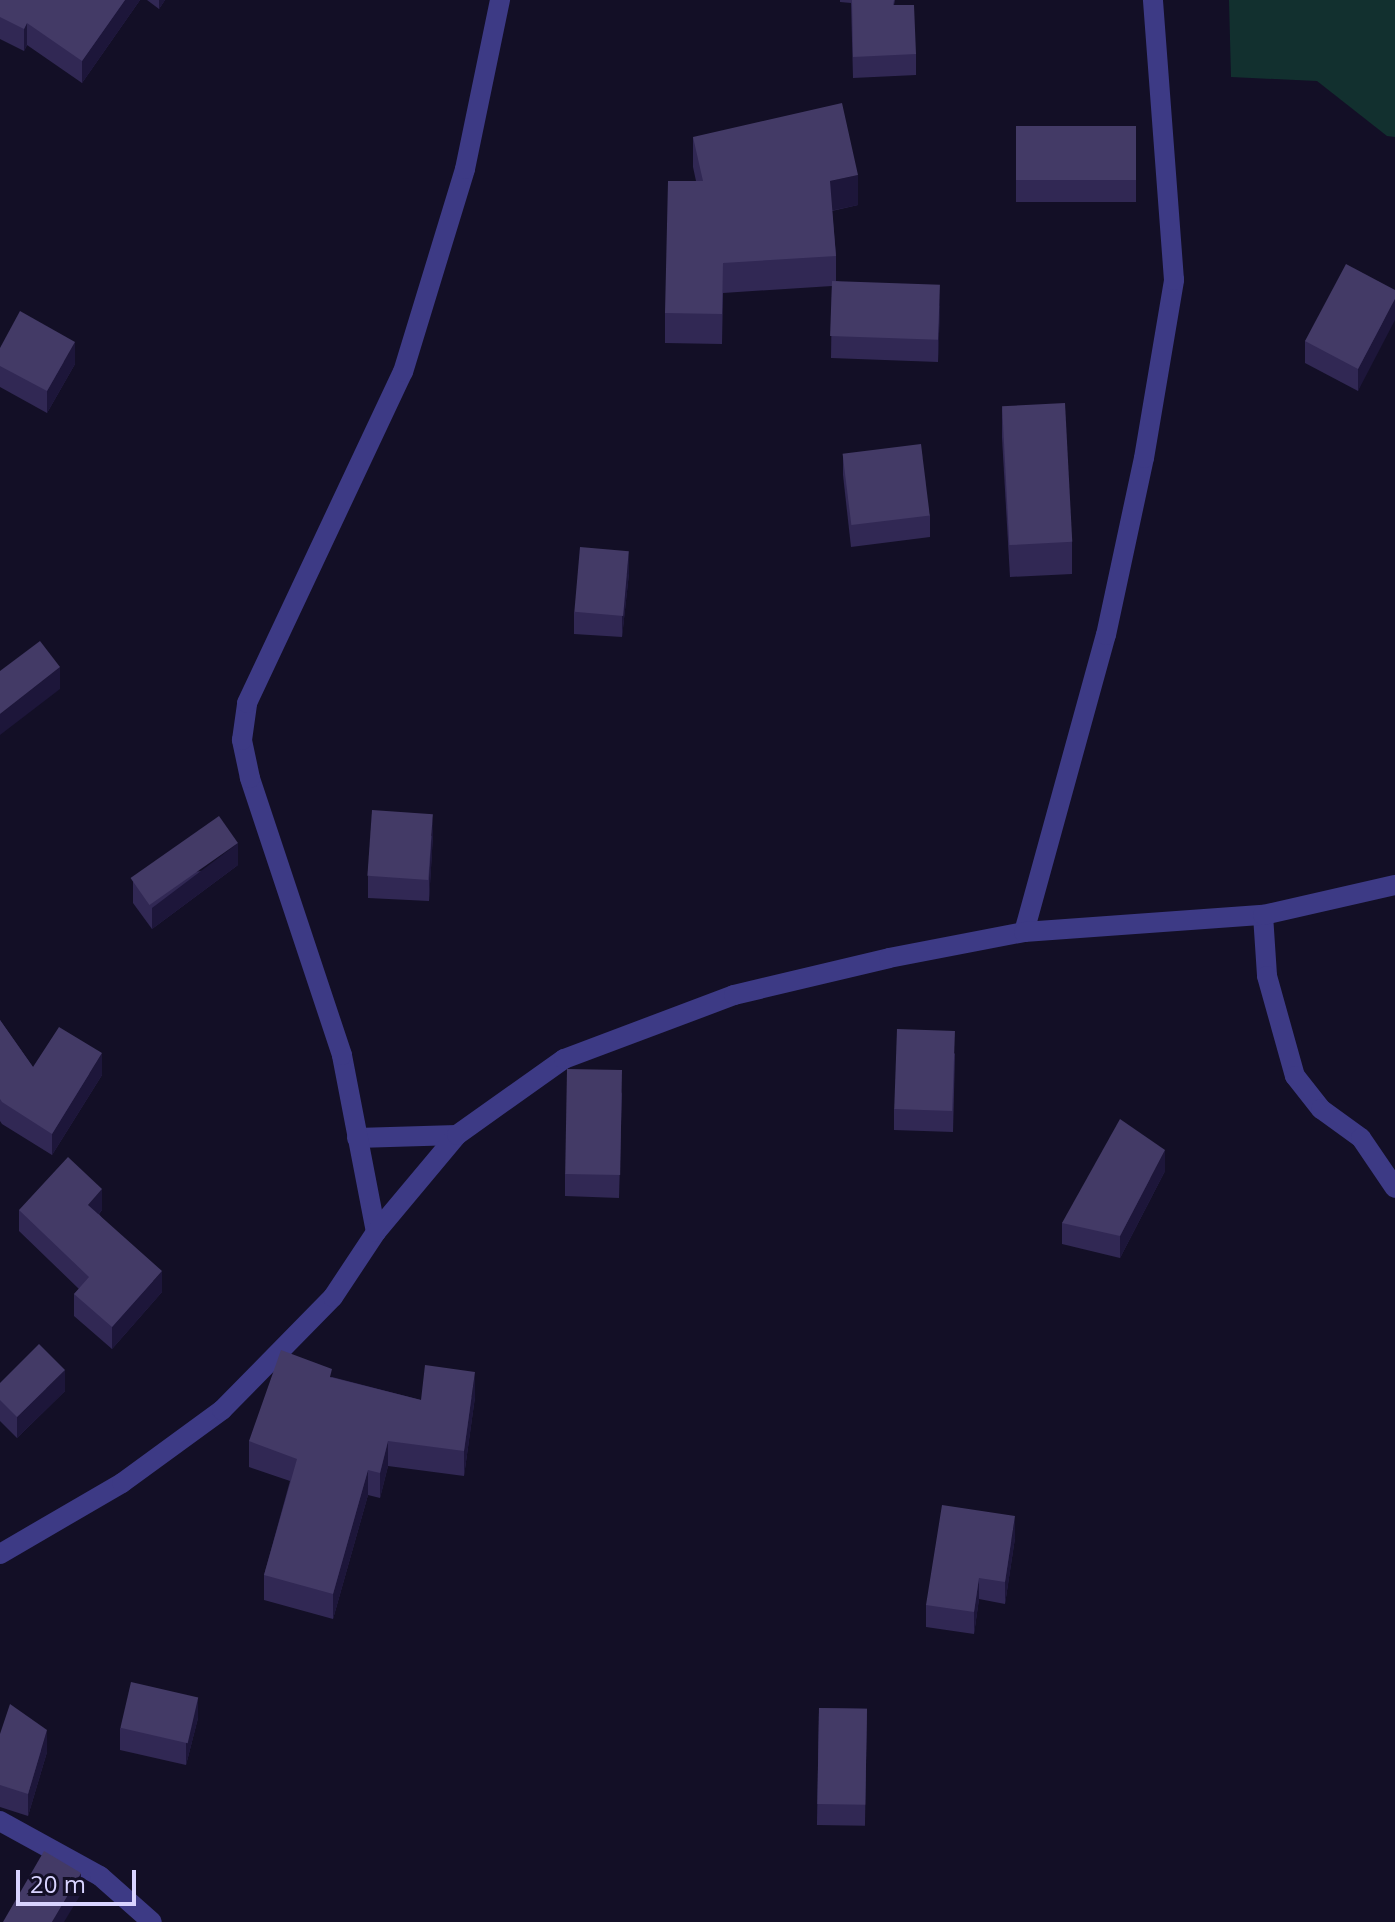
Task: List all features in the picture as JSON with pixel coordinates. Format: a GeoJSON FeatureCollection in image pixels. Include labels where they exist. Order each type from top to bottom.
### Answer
{"type":"FeatureCollection","features":[{"type":"Feature","properties":{"kind":"street"},"geometry":{"type":"LineString","coordinates":[[376,1232],[342,1055],[250,778],[242,740],[247,703],[403,372],[465,169],[500,0]]}},
{"type":"Feature","properties":{"kind":"street"},"geometry":{"type":"LineString","coordinates":[[1024,932],[1106,635],[1144,458],[1174,280],[1153,0]]}},
{"type":"Feature","properties":{"kind":"street"},"geometry":{"type":"LineString","coordinates":[[0,1554],[122,1483],[222,1410],[333,1297],[376,1232],[457,1135],[564,1059],[734,995],[1024,932],[1263,915],[1395,885]]}},
{"type":"Feature","properties":{"kind":"street"},"geometry":{"type":"LineString","coordinates":[[1263,915],[1267,976],[1295,1076],[1321,1109],[1361,1138],[1395,1188]]}},
{"type":"Feature","properties":{"kind":"street"},"geometry":{"type":"LineString","coordinates":[[357,1138],[457,1135]]}},
{"type":"Feature","properties":{"kind":"street"},"geometry":{"type":"LineString","coordinates":[[0,1821],[100,1876],[152,1922]]}},
{"type":"Feature","properties":{"kind":"green space"},"geometry":{"type":"Polygon","coordinates":[[[1229,0],[1395,0],[1395,137],[1387,136],[1317,81],[1231,77],[1229,0]]]}},
{"type":"Feature","properties":{"kind":"building"},"geometry":{"type":"Polygon","coordinates":[[[0,0],[125,0],[82,61],[27,23],[24,29],[0,17],[0,0]]]}},
{"type":"Feature","properties":{"kind":"building"},"geometry":{"type":"Polygon","coordinates":[[[852,0],[894,0],[893,5],[914,5],[916,54],[853,57],[852,0]]]}},
{"type":"Feature","properties":{"kind":"building"},"geometry":{"type":"Polygon","coordinates":[[[842,103],[858,175],[830,181],[836,256],[723,263],[722,314],[665,313],[668,181],[703,181],[693,137],[842,103]]]}},
{"type":"Feature","properties":{"kind":"building"},"geometry":{"type":"Polygon","coordinates":[[[1016,126],[1136,126],[1136,180],[1016,180],[1016,126]]]}},
{"type":"Feature","properties":{"kind":"building"},"geometry":{"type":"Polygon","coordinates":[[[1346,264],[1395,290],[1395,299],[1358,369],[1305,341],[1346,264]]]}},
{"type":"Feature","properties":{"kind":"building"},"geometry":{"type":"Polygon","coordinates":[[[832,281],[940,285],[938,340],[830,336],[832,281]]]}},
{"type":"Feature","properties":{"kind":"building"},"geometry":{"type":"Polygon","coordinates":[[[20,311],[75,342],[47,391],[0,366],[0,348],[20,311]]]}},
{"type":"Feature","properties":{"kind":"building"},"geometry":{"type":"Polygon","coordinates":[[[1065,403],[1072,542],[1009,545],[1002,406],[1065,403]]]}},
{"type":"Feature","properties":{"kind":"building"},"geometry":{"type":"Polygon","coordinates":[[[921,444],[930,515],[851,525],[843,454],[921,444]]]}},
{"type":"Feature","properties":{"kind":"building"},"geometry":{"type":"Polygon","coordinates":[[[580,547],[629,551],[623,616],[574,612],[580,547]]]}},
{"type":"Feature","properties":{"kind":"building"},"geometry":{"type":"Polygon","coordinates":[[[40,641],[60,667],[0,714],[0,671],[40,641]]]}},
{"type":"Feature","properties":{"kind":"building"},"geometry":{"type":"Polygon","coordinates":[[[372,810],[433,814],[428,880],[367,876],[372,810]]]}},
{"type":"Feature","properties":{"kind":"building"},"geometry":{"type":"Polygon","coordinates":[[[219,816],[238,843],[149,905],[131,878],[219,816]]]}},
{"type":"Feature","properties":{"kind":"building"},"geometry":{"type":"Polygon","coordinates":[[[0,1020],[33,1067],[59,1027],[102,1053],[52,1134],[0,1099],[0,1020]]]}},
{"type":"Feature","properties":{"kind":"building"},"geometry":{"type":"Polygon","coordinates":[[[897,1029],[955,1031],[952,1111],[894,1109],[897,1029]]]}},
{"type":"Feature","properties":{"kind":"building"},"geometry":{"type":"Polygon","coordinates":[[[567,1069],[622,1070],[620,1175],[565,1174],[567,1069]]]}},
{"type":"Feature","properties":{"kind":"building"},"geometry":{"type":"Polygon","coordinates":[[[1120,1119],[1165,1150],[1120,1236],[1062,1223],[1120,1119]]]}},
{"type":"Feature","properties":{"kind":"building"},"geometry":{"type":"Polygon","coordinates":[[[68,1157],[102,1189],[88,1205],[162,1271],[112,1327],[74,1294],[89,1277],[19,1210],[68,1157]]]}},
{"type":"Feature","properties":{"kind":"building"},"geometry":{"type":"Polygon","coordinates":[[[39,1344],[65,1370],[17,1417],[0,1400],[0,1383],[39,1344]]]}},
{"type":"Feature","properties":{"kind":"building"},"geometry":{"type":"Polygon","coordinates":[[[281,1350],[332,1369],[330,1377],[421,1400],[425,1365],[475,1372],[464,1451],[388,1441],[380,1473],[368,1470],[333,1594],[264,1575],[297,1459],[249,1441],[281,1350]]]}},
{"type":"Feature","properties":{"kind":"building"},"geometry":{"type":"Polygon","coordinates":[[[942,1505],[1015,1516],[1005,1582],[979,1578],[974,1612],[926,1605],[942,1505]]]}},
{"type":"Feature","properties":{"kind":"building"},"geometry":{"type":"Polygon","coordinates":[[[131,1682],[198,1698],[188,1743],[120,1728],[131,1682]]]}},
{"type":"Feature","properties":{"kind":"building"},"geometry":{"type":"Polygon","coordinates":[[[10,1704],[47,1730],[28,1794],[0,1785],[0,1734],[10,1704]]]}},
{"type":"Feature","properties":{"kind":"building"},"geometry":{"type":"Polygon","coordinates":[[[819,1708],[867,1709],[865,1805],[817,1804],[819,1708]]]}},
{"type":"Feature","properties":{"kind":"building"},"geometry":{"type":"Polygon","coordinates":[[[44,1851],[81,1873],[52,1922],[3,1922],[44,1851]]]}}]}
